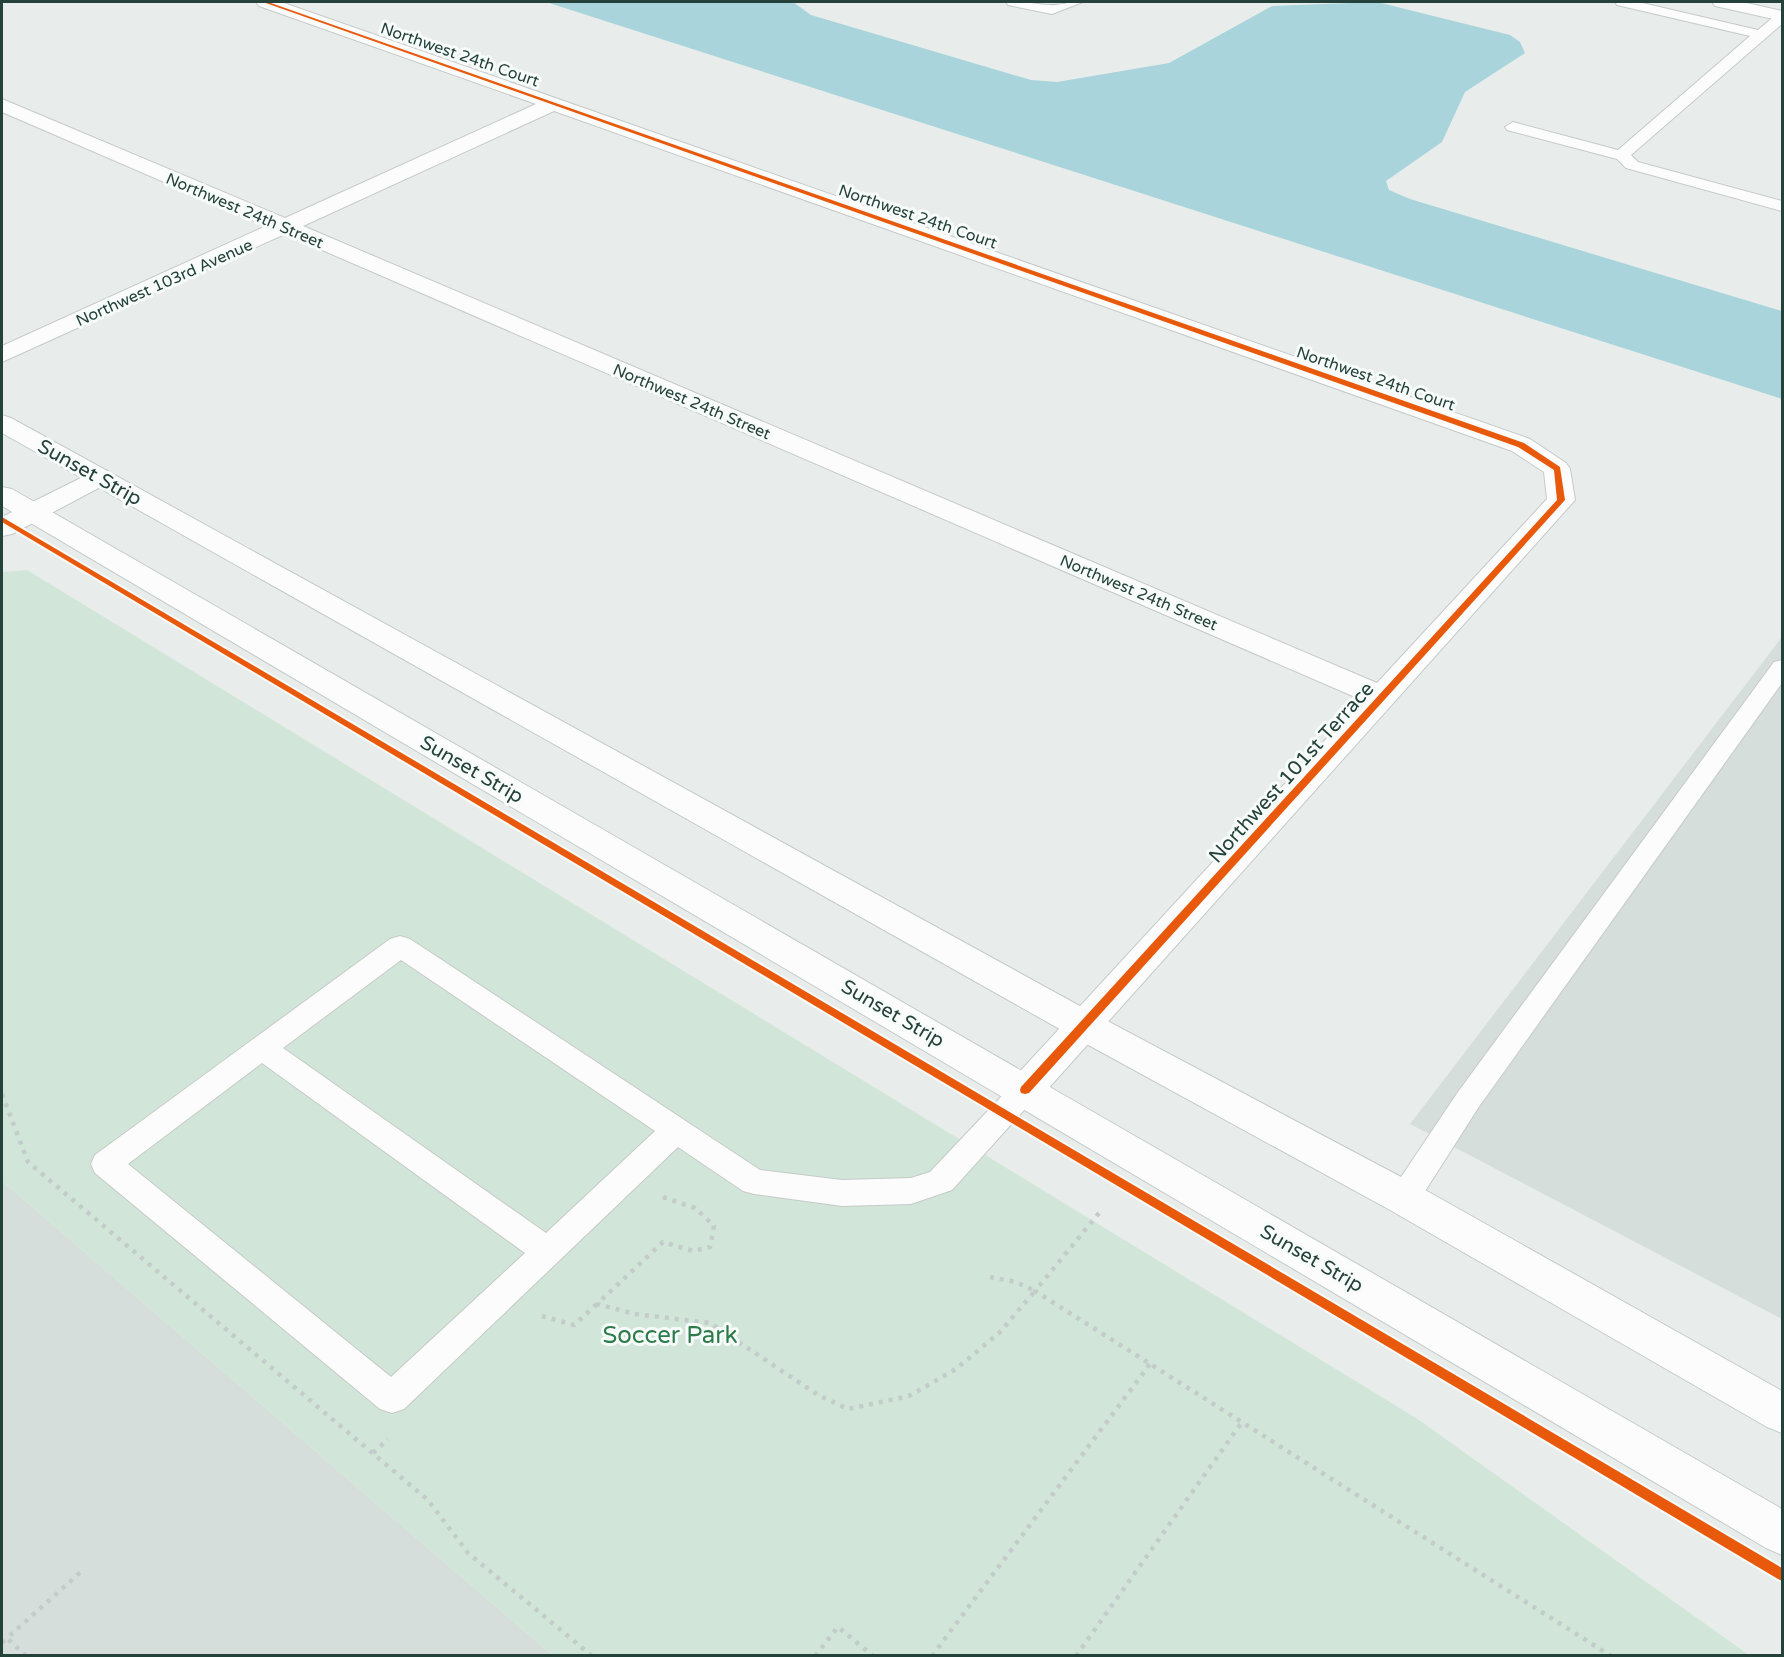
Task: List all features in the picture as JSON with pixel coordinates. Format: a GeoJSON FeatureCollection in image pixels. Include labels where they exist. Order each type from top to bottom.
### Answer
{"type":"FeatureCollection","features":[{"type":"Feature","properties":{"kind":"street","name":"Northwest 24th Court"},"geometry":{"type":"LineString","coordinates":[[265,2],[1521,445],[1557,469]]}},
{"type":"Feature","properties":{"kind":"street"},"geometry":{"type":"LineString","coordinates":[[1721,2],[1782,16]]}},
{"type":"Feature","properties":{"kind":"street","name":"Northwest 103rd Avenue"},"geometry":{"type":"LineString","coordinates":[[2,355],[286,228],[555,103]]}},
{"type":"Feature","properties":{"kind":"street","name":"Northwest 24th Street"},"geometry":{"type":"LineString","coordinates":[[2,105],[1383,697]]}},
{"type":"Feature","properties":{"kind":"street","name":"Sunset Strip"},"geometry":{"type":"LineString","coordinates":[[2,423],[1085,1026],[1404,1197],[1782,1413]]}},
{"type":"Feature","properties":{"kind":"street","name":"Northwest 101st Terrace"},"geometry":{"type":"LineString","coordinates":[[1025,1090],[1561,500],[1557,469]]}},
{"type":"Feature","properties":{"kind":"street"},"geometry":{"type":"LineString","coordinates":[[2,528],[99,477]]}},
{"type":"Feature","properties":{"kind":"street","name":"Sunset Strip"},"geometry":{"type":"LineString","coordinates":[[2,495],[1782,1533]]}},
{"type":"Feature","properties":{"kind":"lane"},"geometry":{"type":"LineString","coordinates":[[1013,2],[1052,10],[1076,2]]}},
{"type":"Feature","properties":{"kind":"lane"},"geometry":{"type":"LineString","coordinates":[[1622,2],[1762,35]]}},
{"type":"Feature","properties":{"kind":"lane"},"geometry":{"type":"LineString","coordinates":[[1622,155],[1782,16]]}},
{"type":"Feature","properties":{"kind":"lane"},"geometry":{"type":"LineString","coordinates":[[1513,127],[1597,151],[1622,155],[1632,165],[1782,206]]}},
{"type":"Feature","properties":{"kind":"lane"},"geometry":{"type":"LineString","coordinates":[[1404,1197],[1474,1090],[1782,667]]}},
{"type":"Feature","properties":{"kind":"lane"},"geometry":{"type":"LineString","coordinates":[[675,1131],[392,1398],[106,1164],[399,946],[754,1182],[842,1193],[911,1191],[940,1181],[1025,1090]]}},
{"type":"Feature","properties":{"kind":"lane"},"geometry":{"type":"LineString","coordinates":[[262,1048],[547,1251]]}},
{"type":"Feature","properties":{"kind":"path"},"geometry":{"type":"LineString","coordinates":[[2,1094],[28,1162],[428,1500],[468,1552],[592,1656]]}},
{"type":"Feature","properties":{"kind":"path"},"geometry":{"type":"LineString","coordinates":[[661,1196],[695,1208],[714,1226],[710,1247],[693,1251],[663,1242],[597,1304],[635,1314],[711,1323],[818,1395],[848,1409],[909,1396],[956,1369],[999,1333],[1099,1213]]}},
{"type":"Feature","properties":{"kind":"path"},"geometry":{"type":"LineString","coordinates":[[990,1277],[1016,1282],[1035,1291],[1611,1656]]}},
{"type":"Feature","properties":{"kind":"path"},"geometry":{"type":"LineString","coordinates":[[932,1656],[1150,1364]]}},
{"type":"Feature","properties":{"kind":"path"},"geometry":{"type":"LineString","coordinates":[[1076,1656],[1242,1422]]}},
{"type":"Feature","properties":{"kind":"path"},"geometry":{"type":"LineString","coordinates":[[2,1643],[83,1570]]}},
{"type":"Feature","properties":{"kind":"path"},"geometry":{"type":"LineString","coordinates":[[815,1656],[838,1627],[873,1656]]}},
{"type":"Feature","properties":{"kind":"path"},"geometry":{"type":"LineString","coordinates":[[7,1638],[26,1656]]}},
{"type":"Feature","properties":{"kind":"shaded area"},"geometry":{"type":"Polygon","coordinates":[[[1782,637],[1782,1319],[1410,1124],[1782,637]]]}},
{"type":"Feature","properties":{"kind":"shaded area"},"geometry":{"type":"Polygon","coordinates":[[[2,1181],[552,1655],[2,1655],[2,1181]]]}},
{"type":"Feature","properties":{"kind":"green space","name":"Soccer Park"},"geometry":{"type":"Polygon","coordinates":[[[27,570],[1416,1418],[1749,1655],[552,1655],[2,1181],[2,572],[27,570]]]}},
{"type":"Feature","properties":{"kind":"water"},"geometry":{"type":"Polygon","coordinates":[[[546,2],[793,2],[811,15],[1031,80],[1057,82],[1169,63],[1272,6],[1377,2],[1510,35],[1520,42],[1525,53],[1465,92],[1442,142],[1386,181],[1389,190],[1410,199],[1782,311],[1782,399],[546,2]]]}},
{"type":"Feature","properties":{"kind":"cycle path"},"geometry":{"type":"LineString","coordinates":[[265,2],[1521,445],[1557,469],[1561,500],[1025,1090]]}},
{"type":"Feature","properties":{"kind":"cycle path"},"geometry":{"type":"LineString","coordinates":[[2,519],[1782,1575]]}}]}
